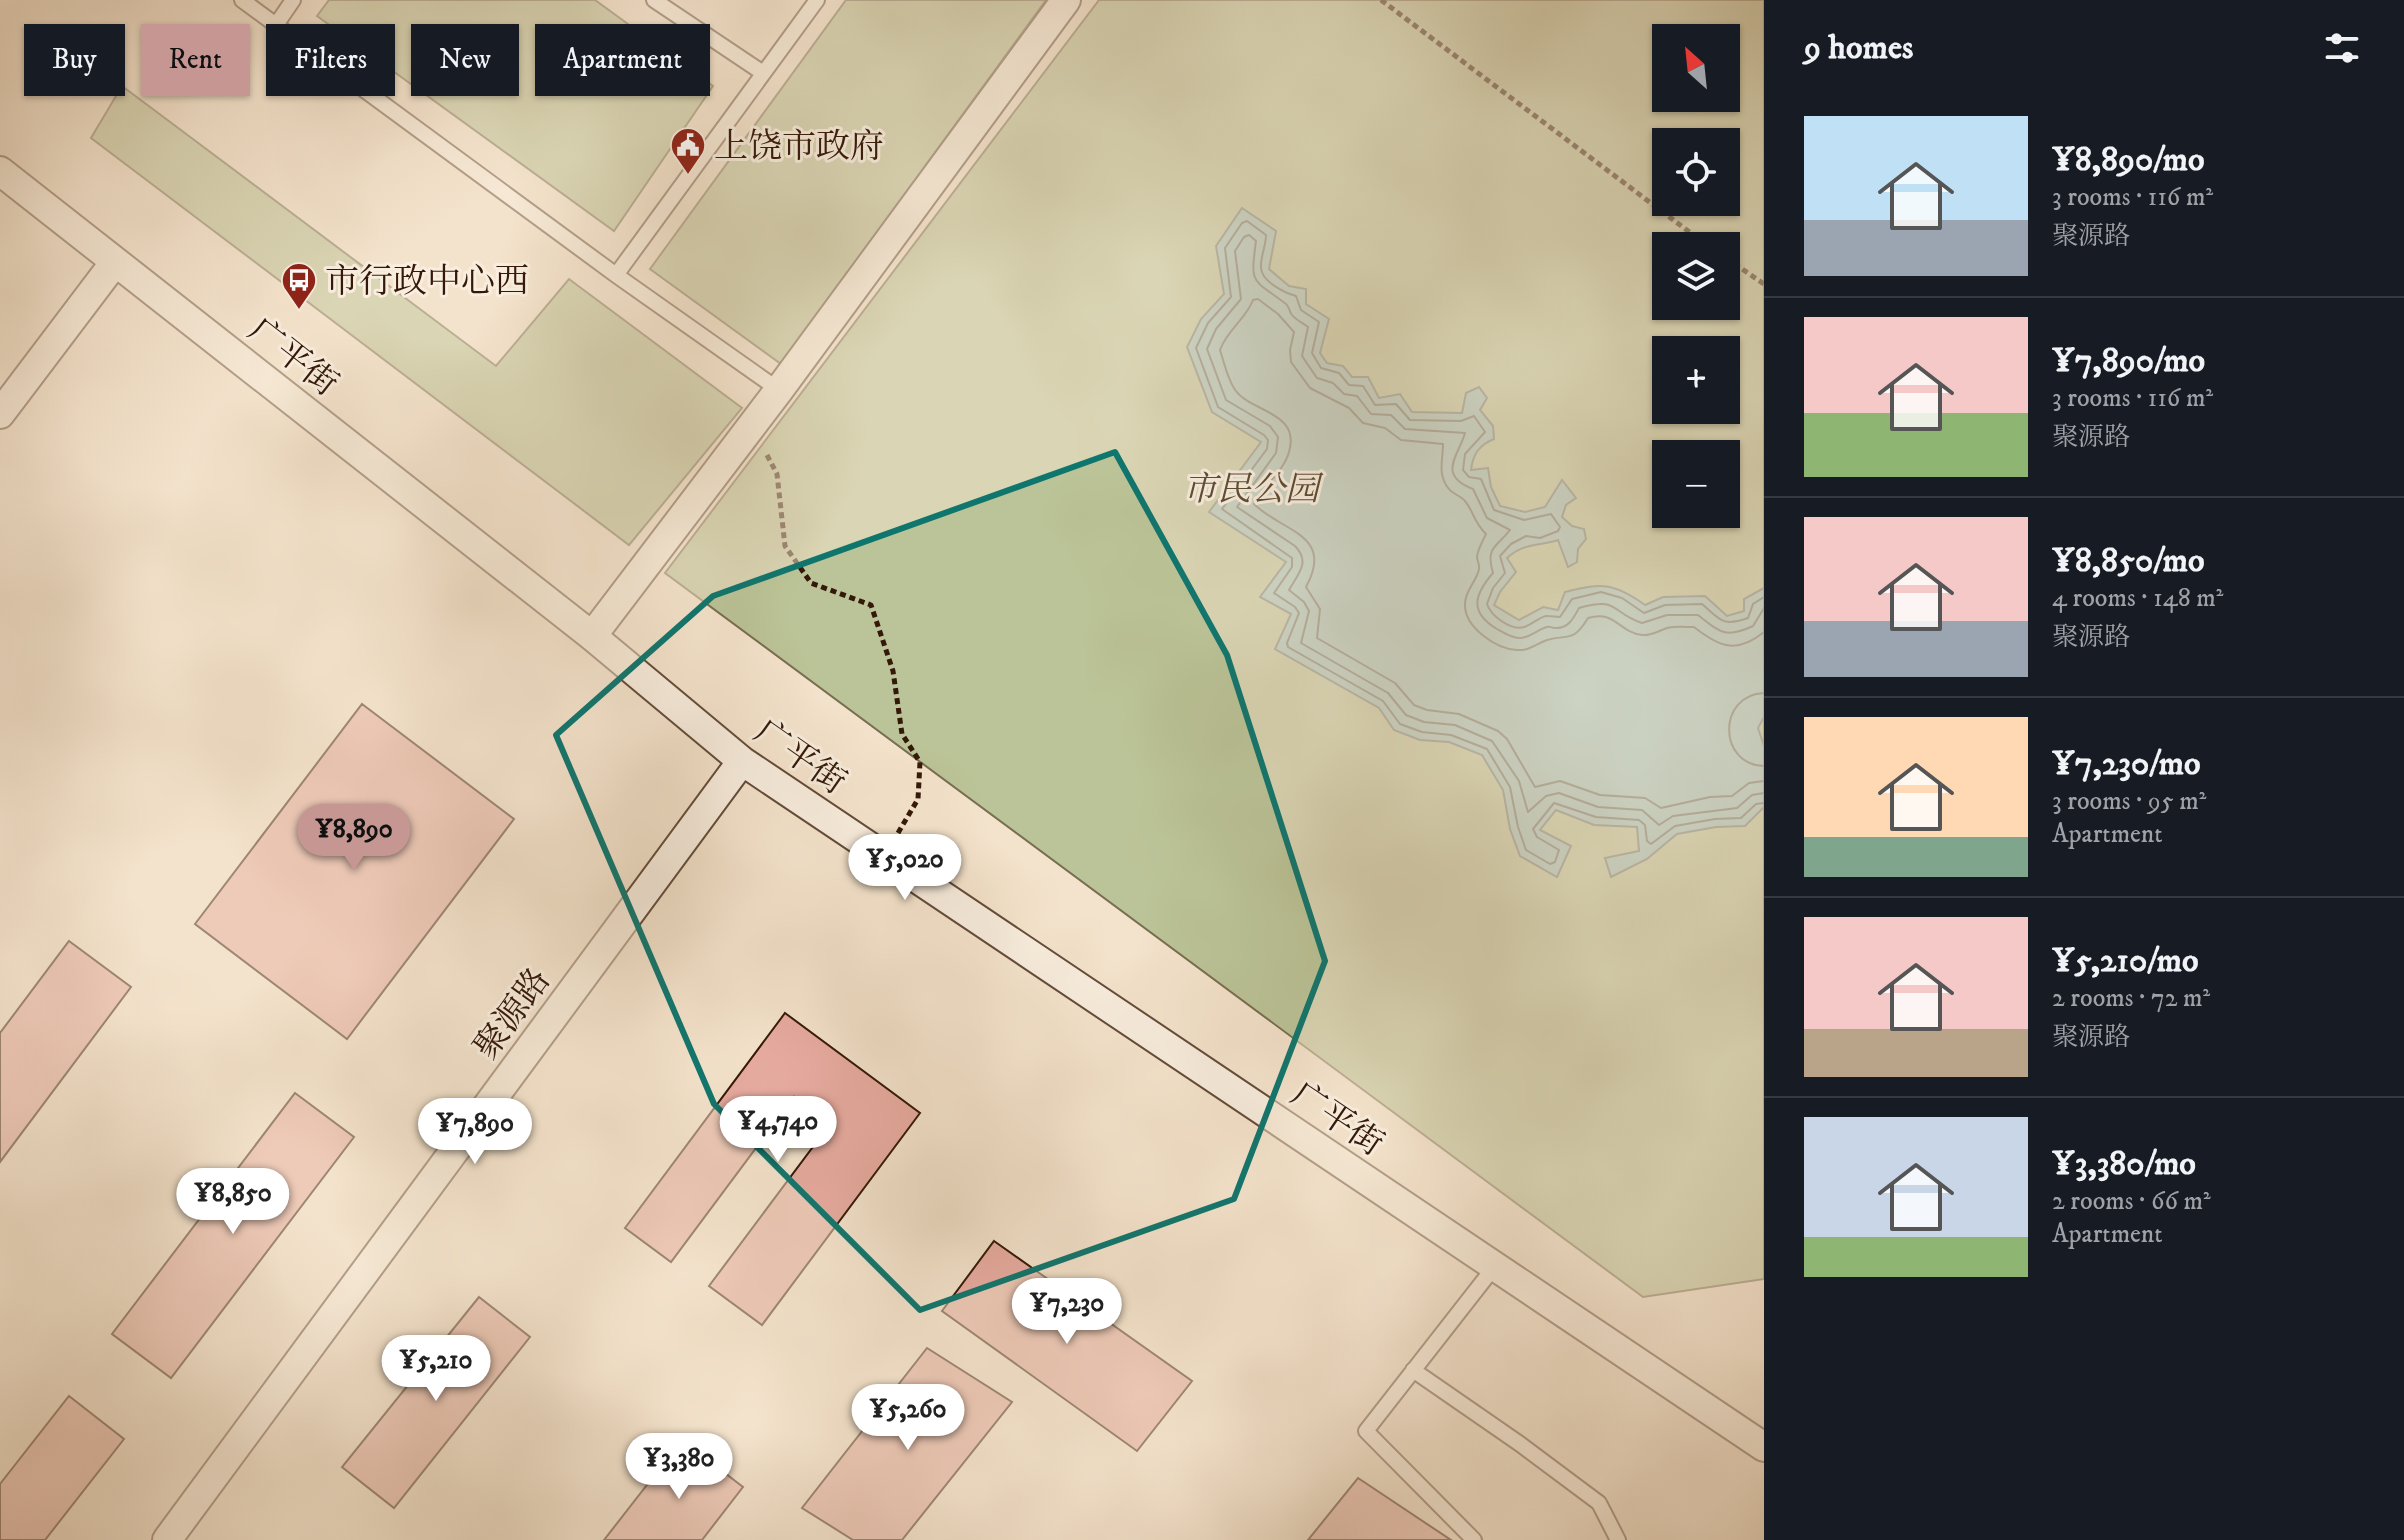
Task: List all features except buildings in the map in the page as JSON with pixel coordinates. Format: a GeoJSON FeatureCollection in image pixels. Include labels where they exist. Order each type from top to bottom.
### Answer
{"type":"FeatureCollection","features":[{"type":"Feature","properties":{"kind":"street"},"geometry":{"type":"LineString","coordinates":[[592,636],[779,390],[1066,0]]}},
{"type":"Feature","properties":{"kind":"street","name":"广平街"},"geometry":{"type":"LineString","coordinates":[[0,171],[592,636],[742,761],[1764,1447]]}},
{"type":"Feature","properties":{"kind":"street"},"geometry":{"type":"LineString","coordinates":[[0,414],[115,262]]}},
{"type":"Feature","properties":{"kind":"street","name":"聚源路"},"geometry":{"type":"LineString","coordinates":[[167,1540],[742,761]]}},
{"type":"Feature","properties":{"kind":"lane"},"geometry":{"type":"LineString","coordinates":[[242,0],[275,24]]}},
{"type":"Feature","properties":{"kind":"lane"},"geometry":{"type":"LineString","coordinates":[[277,24],[293,0]]}},
{"type":"Feature","properties":{"kind":"lane"},"geometry":{"type":"LineString","coordinates":[[654,0],[763,73]]}},
{"type":"Feature","properties":{"kind":"lane"},"geometry":{"type":"LineString","coordinates":[[616,275],[817,0]]}},
{"type":"Feature","properties":{"kind":"lane"},"geometry":{"type":"LineString","coordinates":[[373,96],[779,390]]}},
{"type":"Feature","properties":{"kind":"lane"},"geometry":{"type":"LineString","coordinates":[[1474,1540],[1366,1431],[1495,1266]]}},
{"type":"Feature","properties":{"kind":"lane"},"geometry":{"type":"LineString","coordinates":[[1413,1370],[1599,1503],[1618,1540]]}},
{"type":"Feature","properties":{"kind":"path"},"geometry":{"type":"LineString","coordinates":[[1381,0],[1689,232]]}},
{"type":"Feature","properties":{"kind":"path"},"geometry":{"type":"LineString","coordinates":[[1740,268],[1764,284]]}},
{"type":"Feature","properties":{"kind":"path"},"geometry":{"type":"LineString","coordinates":[[752,425],[777,474],[785,546],[811,583],[871,605],[893,671],[902,734],[920,762],[918,799],[884,856]]}},
{"type":"Feature","properties":{"kind":"highlighted area"},"geometry":{"type":"Polygon","coordinates":[[[1115,452],[1227,655],[1325,961],[1234,1199],[920,1310],[714,1104],[556,735],[713,596],[1115,452]]]}},
{"type":"Feature","properties":{"kind":"green space"},"geometry":{"type":"Polygon","coordinates":[[[329,0],[595,0],[628,24],[535,24],[535,96],[706,96],[614,231],[428,96],[519,96],[519,24],[411,24],[411,84],[395,72],[395,24],[328,24],[317,16],[329,0]]]}},
{"type":"Feature","properties":{"kind":"green space"},"geometry":{"type":"Polygon","coordinates":[[[846,0],[1046,0],[781,364],[650,269],[846,0]]]}},
{"type":"Feature","properties":{"kind":"green space","name":"市民公园"},"geometry":{"type":"Polygon","coordinates":[[[1099,0],[1764,0],[1764,1279],[1643,1297],[665,573],[1099,0]]]}},
{"type":"Feature","properties":{"kind":"green space"},"geometry":{"type":"Polygon","coordinates":[[[125,88],[496,366],[569,279],[742,408],[629,545],[91,138],[116,96],[125,96],[125,88]]]}},
{"type":"Feature","properties":{"kind":"water"},"geometry":{"type":"Polygon","coordinates":[[[1242,208],[1276,231],[1269,269],[1289,286],[1306,289],[1306,304],[1329,319],[1320,353],[1327,363],[1343,366],[1352,377],[1368,377],[1379,398],[1400,394],[1412,412],[1462,413],[1466,393],[1479,387],[1487,398],[1480,410],[1493,426],[1494,439],[1478,451],[1471,470],[1488,468],[1491,487],[1500,506],[1525,512],[1545,507],[1562,480],[1576,498],[1566,505],[1562,517],[1572,526],[1584,529],[1586,539],[1578,549],[1577,562],[1568,567],[1558,540],[1520,549],[1507,558],[1516,572],[1494,605],[1519,620],[1543,607],[1558,610],[1565,592],[1606,586],[1624,592],[1645,605],[1663,597],[1705,596],[1727,616],[1744,611],[1744,599],[1764,588],[1764,717],[1758,728],[1764,746],[1764,807],[1745,826],[1677,834],[1647,859],[1611,877],[1605,858],[1639,851],[1637,827],[1594,825],[1556,810],[1540,830],[1571,846],[1557,877],[1520,856],[1510,829],[1503,790],[1482,755],[1449,742],[1420,740],[1394,730],[1379,708],[1275,649],[1291,614],[1260,597],[1286,562],[1209,512],[1261,442],[1212,412],[1187,347],[1201,319],[1224,294],[1216,246],[1242,208]]]}},
{"type":"Feature","properties":{"kind":"place","name":"上饶市政府"},"geometry":{"type":"Point","coordinates":[688,176]}},
{"type":"Feature","properties":{"kind":"place","name":"市行政中心西"},"geometry":{"type":"Point","coordinates":[299,311]}}]}
